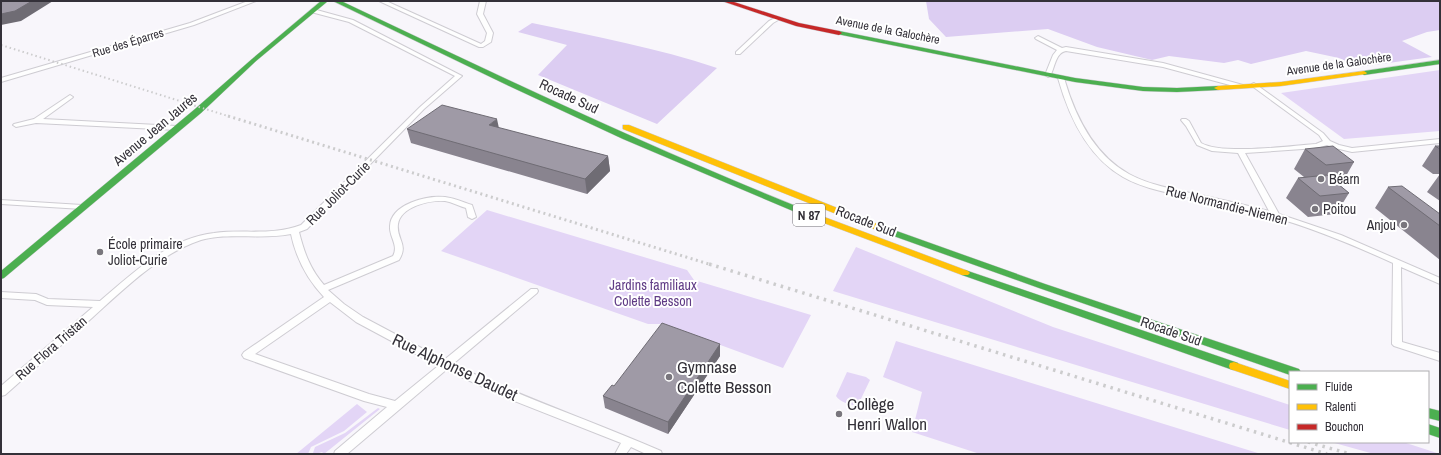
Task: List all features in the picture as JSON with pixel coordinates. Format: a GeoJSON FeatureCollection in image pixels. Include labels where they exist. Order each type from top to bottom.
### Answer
{"type":"FeatureCollection","features":[{"type":"Feature","properties":{"kind":"main road","name":"Avenue Jean Jaurès"},"geometry":{"type":"LineString","coordinates":[[1,276],[177,128],[323,1]]}},
{"type":"Feature","properties":{"kind":"main road","name":"Avenue de la Galochère"},"geometry":{"type":"LineString","coordinates":[[725,1],[752,8],[777,19],[798,25],[1061,78],[1123,87],[1162,90],[1294,83],[1440,62]]}},
{"type":"Feature","properties":{"kind":"main road","name":"Rocade Sud"},"geometry":{"type":"LineString","coordinates":[[344,2],[624,126],[824,208],[1048,290],[1292,371]]}},
{"type":"Feature","properties":{"kind":"main road","name":"Rocade Sud"},"geometry":{"type":"LineString","coordinates":[[344,2],[583,118],[765,197],[926,259],[1036,299],[1289,385]]}},
{"type":"Feature","properties":{"kind":"main road"},"geometry":{"type":"LineString","coordinates":[[1429,413],[1440,416]]}},
{"type":"Feature","properties":{"kind":"main road"},"geometry":{"type":"LineString","coordinates":[[1429,429],[1440,433]]}},
{"type":"Feature","properties":{"kind":"street","name":"Rue des Éparres"},"geometry":{"type":"LineString","coordinates":[[3,78],[192,24],[253,1]]}},
{"type":"Feature","properties":{"kind":"street"},"geometry":{"type":"LineString","coordinates":[[382,1],[481,46],[488,42],[490,33],[480,14],[483,1]]}},
{"type":"Feature","properties":{"kind":"street","name":"Rue Joliot-Curie"},"geometry":{"type":"LineString","coordinates":[[102,304],[162,256],[194,240],[219,234],[276,235],[295,232],[314,219],[422,108],[459,76],[351,21],[313,11]]}},
{"type":"Feature","properties":{"kind":"street"},"geometry":{"type":"LineString","coordinates":[[738,54],[771,22],[777,19]]}},
{"type":"Feature","properties":{"kind":"street","name":"Avenue de la Galochère"},"geometry":{"type":"LineString","coordinates":[[1038,38],[1060,49],[1164,66],[1241,86]]}},
{"type":"Feature","properties":{"kind":"street"},"geometry":{"type":"LineString","coordinates":[[1048,75],[1056,52],[1060,49]]}},
{"type":"Feature","properties":{"kind":"street","name":"Rue Normandie-Niemen"},"geometry":{"type":"LineString","coordinates":[[1061,78],[1070,107],[1096,149],[1116,170],[1129,178],[1159,188],[1276,216],[1397,262],[1440,281]]}},
{"type":"Feature","properties":{"kind":"street"},"geometry":{"type":"LineString","coordinates":[[1254,85],[1321,134],[1327,142],[1337,147],[1352,150],[1440,141]]}},
{"type":"Feature","properties":{"kind":"street"},"geometry":{"type":"LineString","coordinates":[[36,121],[70,97]]}},
{"type":"Feature","properties":{"kind":"street"},"geometry":{"type":"LineString","coordinates":[[1184,120],[1189,124],[1198,143],[1240,152],[1317,146],[1327,142]]}},
{"type":"Feature","properties":{"kind":"street"},"geometry":{"type":"LineString","coordinates":[[16,125],[36,121],[177,128]]}},
{"type":"Feature","properties":{"kind":"street"},"geometry":{"type":"LineString","coordinates":[[1240,152],[1276,216]]}},
{"type":"Feature","properties":{"kind":"street"},"geometry":{"type":"LineString","coordinates":[[322,289],[396,258],[399,254],[399,244],[394,226],[396,220],[400,213],[417,202],[439,199],[447,200],[469,207],[472,216]]}},
{"type":"Feature","properties":{"kind":"street"},"geometry":{"type":"LineString","coordinates":[[1,202],[82,207]]}},
{"type":"Feature","properties":{"kind":"street","name":"Rue Alphonse Daudet"},"geometry":{"type":"LineString","coordinates":[[295,232],[304,264],[322,289],[361,322],[444,365],[511,395],[629,441],[657,454]]}},
{"type":"Feature","properties":{"kind":"street"},"geometry":{"type":"LineString","coordinates":[[1397,262],[1397,344],[1440,357]]}},
{"type":"Feature","properties":{"kind":"street"},"geometry":{"type":"LineString","coordinates":[[339,454],[534,291]]}},
{"type":"Feature","properties":{"kind":"street"},"geometry":{"type":"LineString","coordinates":[[1,295],[36,297],[47,302],[102,304]]}},
{"type":"Feature","properties":{"kind":"street"},"geometry":{"type":"LineString","coordinates":[[330,296],[247,355],[368,398],[397,406]]}},
{"type":"Feature","properties":{"kind":"street","name":"Rue Flora Tristan"},"geometry":{"type":"LineString","coordinates":[[1,392],[102,304]]}},
{"type":"Feature","properties":{"kind":"street"},"geometry":{"type":"LineString","coordinates":[[620,454],[629,441]]}},
{"type":"Feature","properties":{"kind":"green space"},"geometry":{"type":"Polygon","coordinates":[[[1440,70],[1440,131],[1344,139],[1281,93],[1440,70]]]}},
{"type":"Feature","properties":{"kind":"green space","name":"Jardins familiaux Colette Besson"},"geometry":{"type":"Polygon","coordinates":[[[487,210],[687,270],[694,280],[811,315],[783,368],[663,324],[648,324],[441,251],[487,210]]]}},
{"type":"Feature","properties":{"kind":"green space"},"geometry":{"type":"Polygon","coordinates":[[[856,247],[1053,327],[1289,405],[1289,430],[833,291],[856,247]]]}},
{"type":"Feature","properties":{"kind":"green space"},"geometry":{"type":"Polygon","coordinates":[[[896,341],[1261,454],[980,454],[912,432],[922,392],[883,377],[896,341]]]}},
{"type":"Feature","properties":{"kind":"green space"},"geometry":{"type":"Polygon","coordinates":[[[847,372],[866,377],[870,380],[858,405],[846,403],[836,396],[847,372]]]}},
{"type":"Feature","properties":{"kind":"green space"},"geometry":{"type":"Polygon","coordinates":[[[357,404],[367,412],[344,431],[311,447],[308,454],[296,454],[357,404]]]}},
{"type":"Feature","properties":{"kind":"green space"},"geometry":{"type":"Polygon","coordinates":[[[378,408],[380,409],[324,454],[322,452],[316,454],[313,453],[315,447],[345,433],[378,408]]]}},
{"type":"Feature","properties":{"kind":"green space"},"geometry":{"type":"Polygon","coordinates":[[[1335,443],[1406,443],[1440,454],[1374,454],[1335,443]]]}},
{"type":"Feature","properties":{"kind":"shaded area"},"geometry":{"type":"Polygon","coordinates":[[[926,1],[1440,1],[1440,30],[1427,32],[1402,41],[1432,57],[1359,67],[1339,58],[1306,51],[1251,64],[1238,60],[1224,63],[1169,56],[1152,60],[1097,47],[1048,29],[946,37],[929,19],[926,1]]]}},
{"type":"Feature","properties":{"kind":"shaded area"},"geometry":{"type":"Polygon","coordinates":[[[532,23],[648,48],[717,68],[657,124],[538,75],[567,45],[518,32],[532,23]]]}},
{"type":"Feature","properties":{"kind":"building"},"geometry":{"type":"Polygon","coordinates":[[[1,1],[32,1],[15,11],[1,14],[1,1]]]}},
{"type":"Feature","properties":{"kind":"building"},"geometry":{"type":"Polygon","coordinates":[[[442,105],[497,119],[489,125],[608,156],[585,179],[407,129],[442,105]]]}},
{"type":"Feature","properties":{"kind":"building"},"geometry":{"type":"Polygon","coordinates":[[[1333,146],[1354,162],[1326,165],[1305,149],[1333,146]]]}},
{"type":"Feature","properties":{"kind":"building"},"geometry":{"type":"Polygon","coordinates":[[[1327,175],[1349,193],[1320,196],[1298,178],[1327,175]]]}},
{"type":"Feature","properties":{"kind":"building"},"geometry":{"type":"Polygon","coordinates":[[[1402,186],[1440,214],[1440,226],[1388,187],[1402,186]]]}},
{"type":"Feature","properties":{"kind":"building","name":"Gymnase Colette Besson"},"geometry":{"type":"Polygon","coordinates":[[[662,323],[720,344],[668,422],[603,396],[612,385],[614,386],[662,323]]]}},
{"type":"Feature","properties":{"kind":"railway"},"geometry":{"type":"LineString","coordinates":[[1,45],[231,117]]}},
{"type":"Feature","properties":{"kind":"railway"},"geometry":{"type":"LineString","coordinates":[[228,116],[712,265]]}},
{"type":"Feature","properties":{"kind":"railway"},"geometry":{"type":"LineString","coordinates":[[709,264],[1289,442]]}},
{"type":"Feature","properties":{"kind":"railway"},"geometry":{"type":"LineString","coordinates":[[1291,443],[1327,454]]}},
{"type":"Feature","properties":{"kind":"railway"},"geometry":{"type":"LineString","coordinates":[[1312,443],[1350,454]]}},
{"type":"Feature","properties":{"kind":"traffic: fast"},"geometry":{"type":"LineString","coordinates":[[1,276],[198,111],[254,60],[325,1]]}},
{"type":"Feature","properties":{"kind":"traffic: fast"},"geometry":{"type":"LineString","coordinates":[[336,1],[626,137],[803,212]]}},
{"type":"Feature","properties":{"kind":"traffic: fast"},"geometry":{"type":"LineString","coordinates":[[839,33],[1075,80],[1143,89],[1177,90],[1218,88]]}},
{"type":"Feature","properties":{"kind":"traffic: fast"},"geometry":{"type":"LineString","coordinates":[[1364,73],[1440,62]]}},
{"type":"Feature","properties":{"kind":"traffic: fast"},"geometry":{"type":"LineString","coordinates":[[877,227],[1042,286],[1292,371]]}},
{"type":"Feature","properties":{"kind":"traffic: fast"},"geometry":{"type":"LineString","coordinates":[[965,273],[1234,366]]}},
{"type":"Feature","properties":{"kind":"traffic: fast"},"geometry":{"type":"LineString","coordinates":[[1429,413],[1440,416]]}},
{"type":"Feature","properties":{"kind":"traffic: fast"},"geometry":{"type":"LineString","coordinates":[[1429,429],[1440,433]]}},
{"type":"Feature","properties":{"kind":"traffic: slow"},"geometry":{"type":"LineString","coordinates":[[1218,88],[1281,84],[1364,73]]}},
{"type":"Feature","properties":{"kind":"traffic: slow"},"geometry":{"type":"LineString","coordinates":[[626,127],[877,227]]}},
{"type":"Feature","properties":{"kind":"traffic: slow"},"geometry":{"type":"LineString","coordinates":[[803,212],[965,273]]}},
{"type":"Feature","properties":{"kind":"traffic: slow"},"geometry":{"type":"LineString","coordinates":[[1234,366],[1289,385]]}},
{"type":"Feature","properties":{"kind":"traffic: jam"},"geometry":{"type":"LineString","coordinates":[[725,1],[798,25],[839,33]]}},
{"type":"Feature","properties":{"kind":"place","name":"Béarn"},"geometry":{"type":"Point","coordinates":[1321,179]}},
{"type":"Feature","properties":{"kind":"place","name":"Poitou"},"geometry":{"type":"Point","coordinates":[1315,209]}},
{"type":"Feature","properties":{"kind":"place","name":"Anjou"},"geometry":{"type":"Point","coordinates":[1404,225]}},
{"type":"Feature","properties":{"kind":"place","name":"École primaire Joliot-Curie"},"geometry":{"type":"Point","coordinates":[100,252]}},
{"type":"Feature","properties":{"kind":"place","name":"Gymnase Colette Besson"},"geometry":{"type":"Point","coordinates":[669,377]}},
{"type":"Feature","properties":{"kind":"place","name":"Collège Henri Wallon"},"geometry":{"type":"Point","coordinates":[839,414]}}]}
